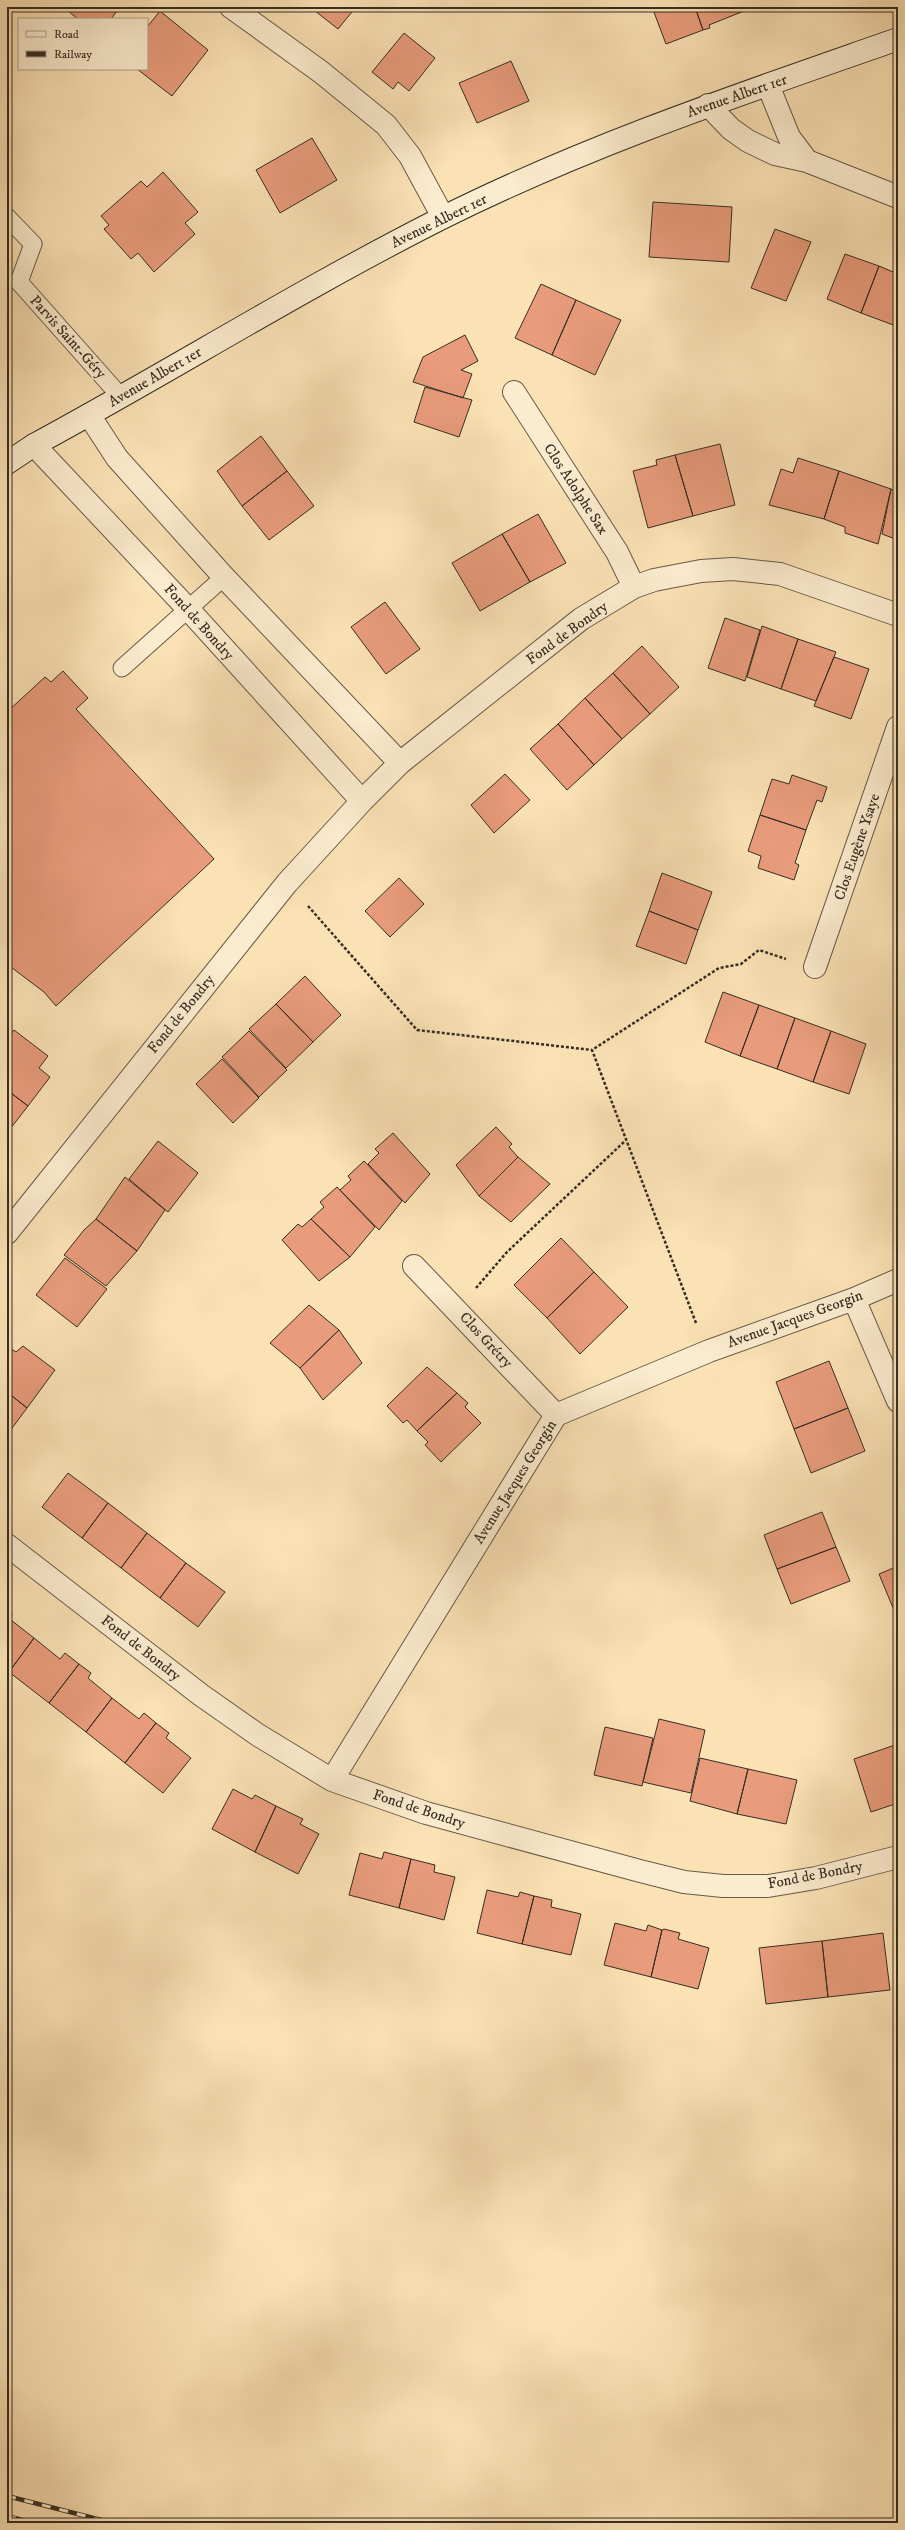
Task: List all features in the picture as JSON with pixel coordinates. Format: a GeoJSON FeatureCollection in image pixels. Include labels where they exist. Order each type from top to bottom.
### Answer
{"type":"FeatureCollection","features":[{"type":"Feature","properties":{"kind":"street"},"geometry":{"type":"LineString","coordinates":[[231,7],[321,72],[386,125],[410,156],[443,217]]}},
{"type":"Feature","properties":{"kind":"street","name":"Avenue Albert 1er"},"geometry":{"type":"LineString","coordinates":[[7,463],[34,445],[121,397],[344,269],[443,217],[580,155],[708,105],[898,39]]}},
{"type":"Feature","properties":{"kind":"street"},"geometry":{"type":"LineString","coordinates":[[768,85],[789,137],[807,161]]}},
{"type":"Feature","properties":{"kind":"street"},"geometry":{"type":"LineString","coordinates":[[708,105],[731,129],[748,141],[775,154],[807,161],[898,197]]}},
{"type":"Feature","properties":{"kind":"street","name":"Clos Adolphe Sax"},"geometry":{"type":"LineString","coordinates":[[514,392],[617,552],[634,587]]}},
{"type":"Feature","properties":{"kind":"street"},"geometry":{"type":"LineString","coordinates":[[89,415],[117,458],[224,577],[400,763]]}},
{"type":"Feature","properties":{"kind":"street","name":"Fond de Bondry"},"geometry":{"type":"LineString","coordinates":[[34,445],[189,610],[362,801]]}},
{"type":"Feature","properties":{"kind":"street","name":"Fond de Bondry"},"geometry":{"type":"LineString","coordinates":[[7,1232],[287,882],[362,801],[400,763],[581,619],[634,587],[674,576],[733,568],[780,574],[898,615]]}},
{"type":"Feature","properties":{"kind":"street","name":"Clos Eugène Ysaye"},"geometry":{"type":"LineString","coordinates":[[815,968],[898,727]]}},
{"type":"Feature","properties":{"kind":"street","name":"Clos Grétry"},"geometry":{"type":"LineString","coordinates":[[414,1266],[457,1309],[556,1415]]}},
{"type":"Feature","properties":{"kind":"street","name":"Avenue Jacques Georgin"},"geometry":{"type":"LineString","coordinates":[[332,1780],[556,1415],[709,1351],[854,1299],[898,1280]]}},
{"type":"Feature","properties":{"kind":"street"},"geometry":{"type":"LineString","coordinates":[[854,1299],[898,1401]]}},
{"type":"Feature","properties":{"kind":"street","name":"Fond de Bondry"},"geometry":{"type":"LineString","coordinates":[[7,1545],[201,1695],[258,1736],[332,1780],[426,1813],[684,1882],[723,1886],[768,1886],[816,1878],[898,1857]]}},
{"type":"Feature","properties":{"kind":"lane","name":"Parvis Saint-Géry"},"geometry":{"type":"LineString","coordinates":[[7,217],[33,244],[19,282],[121,397]]}},
{"type":"Feature","properties":{"kind":"lane"},"geometry":{"type":"LineString","coordinates":[[122,668],[189,610],[224,577]]}},
{"type":"Feature","properties":{"kind":"path"},"geometry":{"type":"LineString","coordinates":[[287,882],[417,1030],[592,1050],[719,968],[741,964],[759,950],[815,968]]}},
{"type":"Feature","properties":{"kind":"path"},"geometry":{"type":"LineString","coordinates":[[592,1050],[625,1141],[709,1351]]}},
{"type":"Feature","properties":{"kind":"path"},"geometry":{"type":"LineString","coordinates":[[457,1309],[507,1252],[625,1141]]}},
{"type":"Feature","properties":{"kind":"building"},"geometry":{"type":"Polygon","coordinates":[[[63,7],[120,7],[112,18],[77,18],[63,7]]]}},
{"type":"Feature","properties":{"kind":"building"},"geometry":{"type":"Polygon","coordinates":[[[310,7],[356,7],[338,29],[310,7]]]}},
{"type":"Feature","properties":{"kind":"building"},"geometry":{"type":"Polygon","coordinates":[[[652,7],[695,7],[703,30],[666,44],[652,7]]]}},
{"type":"Feature","properties":{"kind":"building"},"geometry":{"type":"Polygon","coordinates":[[[695,7],[737,7],[739,13],[709,25],[710,28],[703,30],[695,7]]]}},
{"type":"Feature","properties":{"kind":"building"},"geometry":{"type":"Polygon","coordinates":[[[737,7],[756,7],[739,13],[737,7]]]}},
{"type":"Feature","properties":{"kind":"building"},"geometry":{"type":"Polygon","coordinates":[[[160,11],[208,50],[172,96],[138,70],[148,70],[148,26],[160,11]]]}},
{"type":"Feature","properties":{"kind":"building"},"geometry":{"type":"Polygon","coordinates":[[[404,33],[435,58],[409,91],[398,82],[393,89],[372,72],[404,33]]]}},
{"type":"Feature","properties":{"kind":"building"},"geometry":{"type":"Polygon","coordinates":[[[511,61],[529,101],[477,123],[459,83],[511,61]]]}},
{"type":"Feature","properties":{"kind":"building"},"geometry":{"type":"Polygon","coordinates":[[[312,138],[337,180],[280,213],[256,170],[312,138]]]}},
{"type":"Feature","properties":{"kind":"building"},"geometry":{"type":"Polygon","coordinates":[[[163,172],[198,212],[185,223],[195,234],[154,272],[138,253],[131,259],[104,229],[109,225],[101,216],[141,181],[147,187],[163,172]]]}},
{"type":"Feature","properties":{"kind":"building"},"geometry":{"type":"Polygon","coordinates":[[[653,202],[732,207],[729,262],[649,257],[653,202]]]}},
{"type":"Feature","properties":{"kind":"building"},"geometry":{"type":"Polygon","coordinates":[[[775,229],[811,242],[786,301],[751,288],[775,229]]]}},
{"type":"Feature","properties":{"kind":"building"},"geometry":{"type":"Polygon","coordinates":[[[845,254],[879,266],[861,313],[827,299],[845,254]]]}},
{"type":"Feature","properties":{"kind":"building"},"geometry":{"type":"Polygon","coordinates":[[[879,266],[898,274],[898,320],[896,326],[861,313],[879,266]]]}},
{"type":"Feature","properties":{"kind":"building"},"geometry":{"type":"Polygon","coordinates":[[[541,284],[576,300],[552,355],[515,338],[541,284]]]}},
{"type":"Feature","properties":{"kind":"building"},"geometry":{"type":"Polygon","coordinates":[[[576,300],[621,320],[595,375],[552,355],[576,300]]]}},
{"type":"Feature","properties":{"kind":"building"},"geometry":{"type":"Polygon","coordinates":[[[465,335],[478,361],[461,370],[472,374],[463,398],[413,382],[423,357],[465,335]]]}},
{"type":"Feature","properties":{"kind":"building"},"geometry":{"type":"Polygon","coordinates":[[[425,387],[472,400],[459,437],[414,422],[425,387]]]}},
{"type":"Feature","properties":{"kind":"building"},"geometry":{"type":"Polygon","coordinates":[[[261,436],[287,471],[242,506],[217,471],[261,436]]]}},
{"type":"Feature","properties":{"kind":"building"},"geometry":{"type":"Polygon","coordinates":[[[720,444],[735,505],[693,516],[675,455],[720,444]]]}},
{"type":"Feature","properties":{"kind":"building"},"geometry":{"type":"Polygon","coordinates":[[[675,455],[693,516],[648,528],[633,471],[657,465],[656,460],[675,455]]]}},
{"type":"Feature","properties":{"kind":"building"},"geometry":{"type":"Polygon","coordinates":[[[798,458],[839,471],[824,519],[769,505],[781,469],[793,473],[798,458]]]}},
{"type":"Feature","properties":{"kind":"building"},"geometry":{"type":"Polygon","coordinates":[[[287,471],[314,506],[269,540],[242,506],[287,471]]]}},
{"type":"Feature","properties":{"kind":"building"},"geometry":{"type":"Polygon","coordinates":[[[839,471],[891,489],[878,544],[845,533],[845,527],[824,519],[839,471]]]}},
{"type":"Feature","properties":{"kind":"building"},"geometry":{"type":"Polygon","coordinates":[[[891,489],[898,492],[898,540],[882,534],[891,489]]]}},
{"type":"Feature","properties":{"kind":"building"},"geometry":{"type":"Polygon","coordinates":[[[538,514],[566,563],[530,582],[502,534],[538,514]]]}},
{"type":"Feature","properties":{"kind":"building"},"geometry":{"type":"Polygon","coordinates":[[[502,534],[530,582],[480,611],[452,563],[502,534]]]}},
{"type":"Feature","properties":{"kind":"building"},"geometry":{"type":"Polygon","coordinates":[[[385,602],[420,649],[386,674],[351,627],[385,602]]]}},
{"type":"Feature","properties":{"kind":"building"},"geometry":{"type":"Polygon","coordinates":[[[725,618],[760,630],[745,681],[708,668],[725,618]]]}},
{"type":"Feature","properties":{"kind":"building"},"geometry":{"type":"Polygon","coordinates":[[[762,626],[798,639],[781,689],[747,677],[762,626]]]}},
{"type":"Feature","properties":{"kind":"building"},"geometry":{"type":"Polygon","coordinates":[[[798,639],[836,652],[816,701],[781,689],[798,639]]]}},
{"type":"Feature","properties":{"kind":"building"},"geometry":{"type":"Polygon","coordinates":[[[642,646],[679,687],[650,714],[613,673],[642,646]]]}},
{"type":"Feature","properties":{"kind":"building"},"geometry":{"type":"Polygon","coordinates":[[[834,657],[869,669],[851,719],[814,706],[834,657]]]}},
{"type":"Feature","properties":{"kind":"building"},"geometry":{"type":"Polygon","coordinates":[[[63,671],[88,698],[76,709],[214,859],[56,1006],[44,992],[7,964],[7,712],[45,677],[51,682],[63,671]]]}},
{"type":"Feature","properties":{"kind":"building"},"geometry":{"type":"Polygon","coordinates":[[[613,673],[650,714],[622,739],[585,698],[613,673]]]}},
{"type":"Feature","properties":{"kind":"building"},"geometry":{"type":"Polygon","coordinates":[[[585,698],[622,739],[594,765],[558,724],[585,698]]]}},
{"type":"Feature","properties":{"kind":"building"},"geometry":{"type":"Polygon","coordinates":[[[558,724],[594,765],[567,790],[530,749],[558,724]]]}},
{"type":"Feature","properties":{"kind":"building"},"geometry":{"type":"Polygon","coordinates":[[[505,774],[530,800],[494,833],[471,805],[505,774]]]}},
{"type":"Feature","properties":{"kind":"building"},"geometry":{"type":"Polygon","coordinates":[[[792,775],[827,787],[822,802],[817,800],[806,830],[760,815],[772,779],[789,784],[792,775]]]}},
{"type":"Feature","properties":{"kind":"building"},"geometry":{"type":"Polygon","coordinates":[[[760,815],[806,830],[795,863],[799,865],[794,880],[758,868],[761,856],[748,851],[760,815]]]}},
{"type":"Feature","properties":{"kind":"building"},"geometry":{"type":"Polygon","coordinates":[[[662,873],[712,892],[698,930],[649,911],[662,873]]]}},
{"type":"Feature","properties":{"kind":"building"},"geometry":{"type":"Polygon","coordinates":[[[399,878],[424,904],[390,937],[365,911],[399,878]]]}},
{"type":"Feature","properties":{"kind":"building"},"geometry":{"type":"Polygon","coordinates":[[[649,911],[698,930],[686,964],[636,946],[649,911]]]}},
{"type":"Feature","properties":{"kind":"building"},"geometry":{"type":"Polygon","coordinates":[[[305,976],[341,1015],[313,1042],[276,1004],[305,976]]]}},
{"type":"Feature","properties":{"kind":"building"},"geometry":{"type":"Polygon","coordinates":[[[723,992],[759,1005],[740,1056],[705,1042],[723,992]]]}},
{"type":"Feature","properties":{"kind":"building"},"geometry":{"type":"Polygon","coordinates":[[[276,1004],[313,1042],[286,1068],[249,1029],[276,1004]]]}},
{"type":"Feature","properties":{"kind":"building"},"geometry":{"type":"Polygon","coordinates":[[[759,1005],[795,1018],[777,1069],[740,1056],[759,1005]]]}},
{"type":"Feature","properties":{"kind":"building"},"geometry":{"type":"Polygon","coordinates":[[[795,1018],[831,1031],[813,1082],[777,1069],[795,1018]]]}},
{"type":"Feature","properties":{"kind":"building"},"geometry":{"type":"Polygon","coordinates":[[[14,1030],[48,1056],[39,1068],[50,1077],[28,1106],[7,1090],[7,1039],[14,1030]]]}},
{"type":"Feature","properties":{"kind":"building"},"geometry":{"type":"Polygon","coordinates":[[[249,1031],[287,1070],[259,1097],[222,1057],[249,1031]]]}},
{"type":"Feature","properties":{"kind":"building"},"geometry":{"type":"Polygon","coordinates":[[[831,1031],[866,1044],[849,1094],[813,1082],[831,1031]]]}},
{"type":"Feature","properties":{"kind":"building"},"geometry":{"type":"Polygon","coordinates":[[[222,1059],[259,1098],[233,1123],[196,1084],[222,1059]]]}},
{"type":"Feature","properties":{"kind":"building"},"geometry":{"type":"Polygon","coordinates":[[[7,1090],[28,1106],[10,1129],[7,1127],[7,1090]]]}},
{"type":"Feature","properties":{"kind":"building"},"geometry":{"type":"Polygon","coordinates":[[[496,1127],[512,1144],[509,1147],[518,1157],[479,1196],[456,1165],[496,1127]]]}},
{"type":"Feature","properties":{"kind":"building"},"geometry":{"type":"Polygon","coordinates":[[[393,1133],[430,1174],[405,1203],[368,1164],[379,1153],[375,1149],[393,1133]]]}},
{"type":"Feature","properties":{"kind":"building"},"geometry":{"type":"Polygon","coordinates":[[[158,1141],[198,1173],[168,1212],[129,1179],[158,1141]]]}},
{"type":"Feature","properties":{"kind":"building"},"geometry":{"type":"Polygon","coordinates":[[[518,1157],[550,1184],[511,1222],[479,1196],[518,1157]]]}},
{"type":"Feature","properties":{"kind":"building"},"geometry":{"type":"Polygon","coordinates":[[[364,1161],[402,1201],[379,1230],[340,1190],[351,1180],[348,1176],[364,1161]]]}},
{"type":"Feature","properties":{"kind":"building"},"geometry":{"type":"Polygon","coordinates":[[[125,1177],[165,1210],[137,1251],[96,1219],[125,1177]]]}},
{"type":"Feature","properties":{"kind":"building"},"geometry":{"type":"Polygon","coordinates":[[[337,1187],[375,1227],[350,1257],[311,1219],[324,1207],[320,1202],[337,1187]]]}},
{"type":"Feature","properties":{"kind":"building"},"geometry":{"type":"Polygon","coordinates":[[[96,1219],[137,1251],[106,1286],[64,1255],[84,1230],[96,1219]]]}},
{"type":"Feature","properties":{"kind":"building"},"geometry":{"type":"Polygon","coordinates":[[[311,1219],[350,1257],[319,1281],[282,1240],[298,1224],[302,1227],[311,1219]]]}},
{"type":"Feature","properties":{"kind":"building"},"geometry":{"type":"Polygon","coordinates":[[[561,1238],[594,1272],[547,1318],[514,1285],[561,1238]]]}},
{"type":"Feature","properties":{"kind":"building"},"geometry":{"type":"Polygon","coordinates":[[[65,1258],[107,1289],[77,1327],[36,1295],[65,1258]]]}},
{"type":"Feature","properties":{"kind":"building"},"geometry":{"type":"Polygon","coordinates":[[[594,1272],[628,1307],[580,1354],[547,1318],[594,1272]]]}},
{"type":"Feature","properties":{"kind":"building"},"geometry":{"type":"Polygon","coordinates":[[[309,1305],[339,1330],[300,1368],[270,1343],[309,1305]]]}},
{"type":"Feature","properties":{"kind":"building"},"geometry":{"type":"Polygon","coordinates":[[[339,1330],[362,1363],[323,1400],[300,1368],[339,1330]]]}},
{"type":"Feature","properties":{"kind":"building"},"geometry":{"type":"Polygon","coordinates":[[[7,1346],[16,1352],[23,1346],[55,1370],[27,1408],[7,1392],[7,1346]]]}},
{"type":"Feature","properties":{"kind":"building"},"geometry":{"type":"Polygon","coordinates":[[[829,1361],[848,1408],[794,1429],[776,1382],[829,1361]]]}},
{"type":"Feature","properties":{"kind":"building"},"geometry":{"type":"Polygon","coordinates":[[[427,1367],[457,1393],[417,1431],[407,1420],[403,1423],[387,1406],[427,1367]]]}},
{"type":"Feature","properties":{"kind":"building"},"geometry":{"type":"Polygon","coordinates":[[[7,1392],[27,1408],[7,1435],[7,1392]]]}},
{"type":"Feature","properties":{"kind":"building"},"geometry":{"type":"Polygon","coordinates":[[[457,1393],[468,1403],[465,1407],[481,1423],[441,1462],[425,1445],[428,1442],[417,1431],[457,1393]]]}},
{"type":"Feature","properties":{"kind":"building"},"geometry":{"type":"Polygon","coordinates":[[[848,1408],[865,1451],[811,1473],[794,1429],[848,1408]]]}},
{"type":"Feature","properties":{"kind":"building"},"geometry":{"type":"Polygon","coordinates":[[[68,1473],[108,1503],[82,1538],[42,1507],[68,1473]]]}},
{"type":"Feature","properties":{"kind":"building"},"geometry":{"type":"Polygon","coordinates":[[[108,1503],[147,1533],[121,1568],[82,1538],[108,1503]]]}},
{"type":"Feature","properties":{"kind":"building"},"geometry":{"type":"Polygon","coordinates":[[[822,1512],[836,1547],[777,1569],[764,1535],[822,1512]]]}},
{"type":"Feature","properties":{"kind":"building"},"geometry":{"type":"Polygon","coordinates":[[[147,1533],[186,1563],[160,1598],[121,1568],[147,1533]]]}},
{"type":"Feature","properties":{"kind":"building"},"geometry":{"type":"Polygon","coordinates":[[[836,1547],[850,1581],[791,1604],[777,1569],[836,1547]]]}},
{"type":"Feature","properties":{"kind":"building"},"geometry":{"type":"Polygon","coordinates":[[[186,1563],[225,1592],[198,1627],[160,1598],[186,1563]]]}},
{"type":"Feature","properties":{"kind":"building"},"geometry":{"type":"Polygon","coordinates":[[[898,1566],[898,1620],[879,1574],[898,1566]]]}},
{"type":"Feature","properties":{"kind":"building"},"geometry":{"type":"Polygon","coordinates":[[[7,1609],[12,1613],[11,1620],[34,1638],[9,1672],[7,1670],[7,1609]]]}},
{"type":"Feature","properties":{"kind":"building"},"geometry":{"type":"Polygon","coordinates":[[[34,1638],[60,1659],[65,1653],[79,1664],[49,1703],[9,1672],[34,1638]]]}},
{"type":"Feature","properties":{"kind":"building"},"geometry":{"type":"Polygon","coordinates":[[[79,1664],[91,1673],[88,1678],[112,1698],[86,1732],[49,1703],[79,1664]]]}},
{"type":"Feature","properties":{"kind":"building"},"geometry":{"type":"Polygon","coordinates":[[[112,1698],[139,1719],[144,1713],[156,1723],[125,1763],[86,1732],[112,1698]]]}},
{"type":"Feature","properties":{"kind":"building"},"geometry":{"type":"Polygon","coordinates":[[[659,1719],[705,1730],[691,1793],[643,1782],[659,1719]]]}},
{"type":"Feature","properties":{"kind":"building"},"geometry":{"type":"Polygon","coordinates":[[[156,1723],[169,1733],[166,1738],[191,1758],[163,1793],[125,1763],[156,1723]]]}},
{"type":"Feature","properties":{"kind":"building"},"geometry":{"type":"Polygon","coordinates":[[[605,1727],[653,1738],[642,1786],[594,1775],[605,1727]]]}},
{"type":"Feature","properties":{"kind":"building"},"geometry":{"type":"Polygon","coordinates":[[[895,1745],[898,1752],[898,1803],[871,1812],[854,1759],[895,1745]]]}},
{"type":"Feature","properties":{"kind":"building"},"geometry":{"type":"Polygon","coordinates":[[[700,1758],[748,1769],[737,1814],[690,1801],[700,1758]]]}},
{"type":"Feature","properties":{"kind":"building"},"geometry":{"type":"Polygon","coordinates":[[[748,1769],[797,1780],[786,1824],[737,1814],[748,1769]]]}},
{"type":"Feature","properties":{"kind":"building"},"geometry":{"type":"Polygon","coordinates":[[[233,1789],[252,1799],[255,1795],[276,1806],[255,1852],[212,1829],[233,1789]]]}},
{"type":"Feature","properties":{"kind":"building"},"geometry":{"type":"Polygon","coordinates":[[[276,1806],[303,1819],[300,1824],[319,1834],[298,1874],[255,1852],[276,1806]]]}},
{"type":"Feature","properties":{"kind":"building"},"geometry":{"type":"Polygon","coordinates":[[[384,1852],[411,1859],[399,1908],[349,1895],[360,1853],[382,1859],[384,1852]]]}},
{"type":"Feature","properties":{"kind":"building"},"geometry":{"type":"Polygon","coordinates":[[[411,1859],[435,1865],[434,1872],[455,1877],[444,1920],[399,1908],[411,1859]]]}},
{"type":"Feature","properties":{"kind":"building"},"geometry":{"type":"Polygon","coordinates":[[[487,1890],[518,1897],[520,1892],[534,1896],[522,1944],[477,1933],[487,1890]]]}},
{"type":"Feature","properties":{"kind":"building"},"geometry":{"type":"Polygon","coordinates":[[[534,1896],[552,1900],[551,1907],[581,1914],[571,1955],[522,1944],[534,1896]]]}},
{"type":"Feature","properties":{"kind":"building"},"geometry":{"type":"Polygon","coordinates":[[[615,1923],[646,1931],[648,1925],[662,1930],[651,1977],[604,1965],[615,1923]]]}},
{"type":"Feature","properties":{"kind":"building"},"geometry":{"type":"Polygon","coordinates":[[[664,1929],[680,1933],[678,1939],[709,1948],[698,1989],[651,1977],[662,1930],[664,1929]]]}},
{"type":"Feature","properties":{"kind":"building"},"geometry":{"type":"Polygon","coordinates":[[[883,1933],[890,1990],[828,1997],[822,1941],[883,1933]]]}},
{"type":"Feature","properties":{"kind":"building"},"geometry":{"type":"Polygon","coordinates":[[[822,1941],[828,1997],[766,2004],[759,1948],[822,1941]]]}},
{"type":"Feature","properties":{"kind":"railway"},"geometry":{"type":"LineString","coordinates":[[7,2496],[113,2523]]}},
{"type":"Feature","properties":{"kind":"railway"},"geometry":{"type":"LineString","coordinates":[[7,2516],[34,2523]]}}]}
